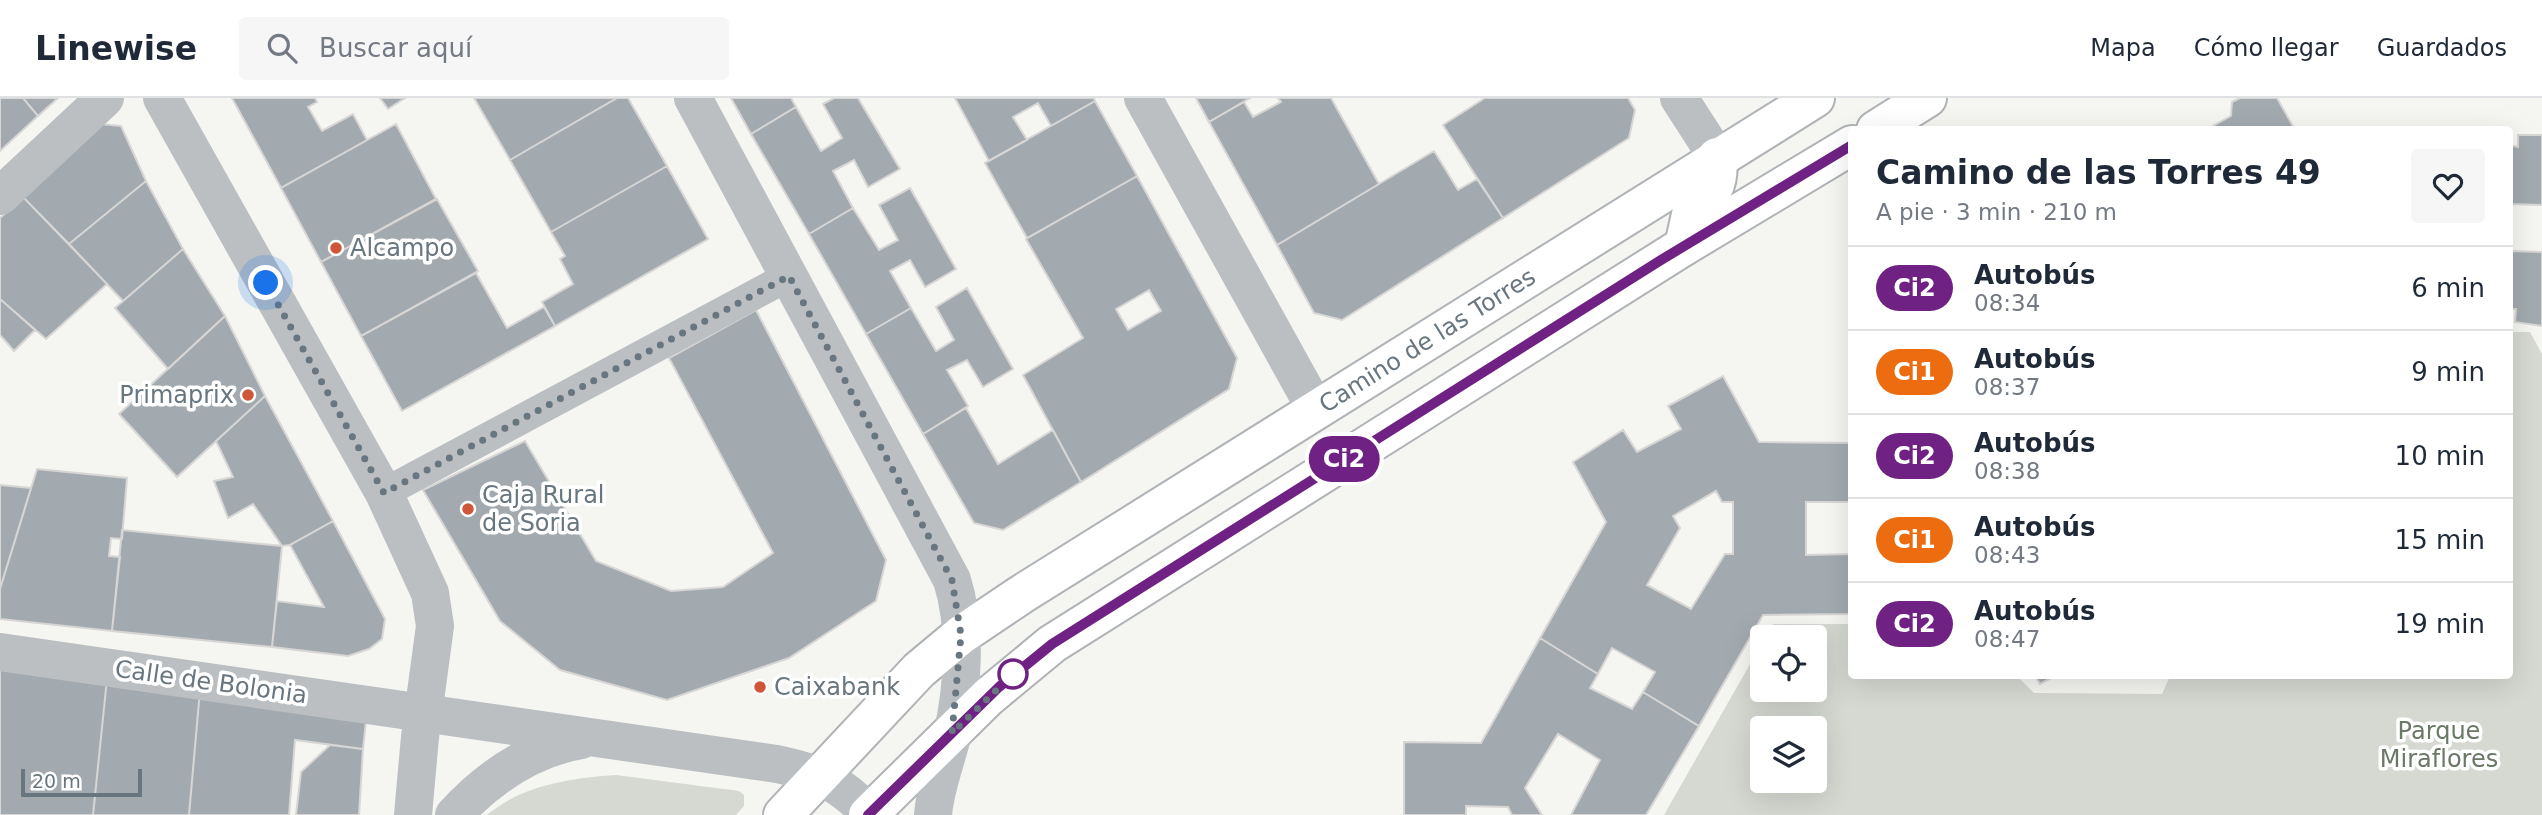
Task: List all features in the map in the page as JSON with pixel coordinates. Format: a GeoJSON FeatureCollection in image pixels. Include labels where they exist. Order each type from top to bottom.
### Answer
{"type":"FeatureCollection","features":[{"type":"Feature","properties":{"kind":"main road","name":"Camino de las Torres"},"geometry":{"type":"LineString","coordinates":[[783,815],[919,670],[961,635],[1022,594],[1815,98]]}},
{"type":"Feature","properties":{"kind":"main road"},"geometry":{"type":"LineString","coordinates":[[1882,126],[1927,98]]}},
{"type":"Feature","properties":{"kind":"main road"},"geometry":{"type":"LineString","coordinates":[[869,814],[1028,661],[1080,625],[1684,246],[1848,147]]}},
{"type":"Feature","properties":{"kind":"main road"},"geometry":{"type":"LineString","coordinates":[[1684,246],[1692,210],[1709,197],[1716,185],[1717,157]]}},
{"type":"Feature","properties":{"kind":"street"},"geometry":{"type":"LineString","coordinates":[[0,196],[105,98]]}},
{"type":"Feature","properties":{"kind":"street"},"geometry":{"type":"LineString","coordinates":[[162,98],[384,493],[424,576],[434,609],[433,651],[423,711],[413,815]]}},
{"type":"Feature","properties":{"kind":"street"},"geometry":{"type":"LineString","coordinates":[[693,98],[944,564],[956,593],[961,635],[952,733],[933,815]]}},
{"type":"Feature","properties":{"kind":"street"},"geometry":{"type":"LineString","coordinates":[[1143,98],[1316,410]]}},
{"type":"Feature","properties":{"kind":"street"},"geometry":{"type":"LineString","coordinates":[[1679,98],[1717,157]]}},
{"type":"Feature","properties":{"kind":"street"},"geometry":{"type":"LineString","coordinates":[[384,493],[789,276]]}},
{"type":"Feature","properties":{"kind":"street","name":"Calle de Bolonia"},"geometry":{"type":"LineString","coordinates":[[0,652],[778,764],[822,776]]}},
{"type":"Feature","properties":{"kind":"street"},"geometry":{"type":"LineString","coordinates":[[454,815],[480,789],[507,769],[552,747],[593,738]]}},
{"type":"Feature","properties":{"kind":"street"},"geometry":{"type":"LineString","coordinates":[[822,776],[838,784],[869,814]]}},
{"type":"Feature","properties":{"kind":"green space","name":"Parque Miraflores"},"geometry":{"type":"Polygon","coordinates":[[[2513,332],[2530,332],[2542,354],[2542,815],[1664,815],[1750,664],[1750,702],[1827,702],[1827,625],[1773,624],[1848,624],[1848,679],[2020,679],[2034,693],[2162,694],[2169,679],[2513,679],[2513,332]]]}},
{"type":"Feature","properties":{"kind":"green space"},"geometry":{"type":"Polygon","coordinates":[[[616,775],[739,791],[744,795],[744,806],[736,815],[487,815],[516,797],[548,785],[616,775]]]}},
{"type":"Feature","properties":{"kind":"building"},"geometry":{"type":"Polygon","coordinates":[[[0,98],[23,98],[38,116],[0,151],[0,98]]]}},
{"type":"Feature","properties":{"kind":"building"},"geometry":{"type":"Polygon","coordinates":[[[23,98],[58,98],[38,116],[23,98]]]}},
{"type":"Feature","properties":{"kind":"building"},"geometry":{"type":"Polygon","coordinates":[[[232,98],[315,98],[317,102],[308,107],[322,131],[353,114],[367,140],[281,188],[232,98]]]}},
{"type":"Feature","properties":{"kind":"building"},"geometry":{"type":"Polygon","coordinates":[[[380,98],[405,98],[388,109],[380,98]]]}},
{"type":"Feature","properties":{"kind":"building"},"geometry":{"type":"Polygon","coordinates":[[[474,98],[617,98],[510,160],[474,98]]]}},
{"type":"Feature","properties":{"kind":"building"},"geometry":{"type":"Polygon","coordinates":[[[617,98],[628,98],[667,166],[551,232],[510,160],[617,98]]]}},
{"type":"Feature","properties":{"kind":"building"},"geometry":{"type":"Polygon","coordinates":[[[731,98],[791,98],[796,107],[751,134],[731,98]]]}},
{"type":"Feature","properties":{"kind":"building"},"geometry":{"type":"Polygon","coordinates":[[[834,98],[858,98],[900,169],[868,187],[854,160],[833,171],[853,208],[809,234],[751,134],[796,107],[821,151],[842,138],[823,104],[834,98]]]}},
{"type":"Feature","properties":{"kind":"building"},"geometry":{"type":"Polygon","coordinates":[[[955,98],[1094,98],[1095,101],[1051,126],[1038,103],[1013,117],[1027,140],[989,161],[955,98]]]}},
{"type":"Feature","properties":{"kind":"building"},"geometry":{"type":"Polygon","coordinates":[[[1196,98],[1250,98],[1209,122],[1196,98]]]}},
{"type":"Feature","properties":{"kind":"building"},"geometry":{"type":"Polygon","coordinates":[[[1278,98],[1331,98],[1379,184],[1277,245],[1209,122],[1244,102],[1253,117],[1281,102],[1278,98]]]}},
{"type":"Feature","properties":{"kind":"building"},"geometry":{"type":"Polygon","coordinates":[[[1485,98],[1628,98],[1635,110],[1629,138],[1503,218],[1443,125],[1485,98]]]}},
{"type":"Feature","properties":{"kind":"building"},"geometry":{"type":"Polygon","coordinates":[[[2240,98],[2277,98],[2293,126],[2213,126],[2231,116],[2232,102],[2240,98]]]}},
{"type":"Feature","properties":{"kind":"building"},"geometry":{"type":"Polygon","coordinates":[[[1095,101],[1137,176],[1027,238],[985,163],[1095,101]]]}},
{"type":"Feature","properties":{"kind":"building"},"geometry":{"type":"Polygon","coordinates":[[[101,124],[121,126],[146,181],[69,244],[23,197],[101,124]]]}},
{"type":"Feature","properties":{"kind":"building"},"geometry":{"type":"Polygon","coordinates":[[[396,124],[436,199],[321,262],[281,188],[396,124]]]}},
{"type":"Feature","properties":{"kind":"building"},"geometry":{"type":"Polygon","coordinates":[[[2518,135],[2542,135],[2542,205],[2513,204],[2513,146],[2518,147],[2518,135]]]}},
{"type":"Feature","properties":{"kind":"building"},"geometry":{"type":"Polygon","coordinates":[[[1434,151],[1458,190],[1477,179],[1503,218],[1342,320],[1314,313],[1277,245],[1434,151]]]}},
{"type":"Feature","properties":{"kind":"building"},"geometry":{"type":"Polygon","coordinates":[[[667,166],[708,239],[555,326],[542,302],[573,284],[560,259],[565,256],[551,232],[667,166]]]}},
{"type":"Feature","properties":{"kind":"building"},"geometry":{"type":"Polygon","coordinates":[[[1137,176],[1237,358],[1229,389],[1081,482],[1023,375],[1083,338],[1026,239],[1137,176]],[[1149,290],[1116,309],[1128,330],[1161,311],[1149,290]]]}},
{"type":"Feature","properties":{"kind":"building"},"geometry":{"type":"Polygon","coordinates":[[[146,181],[183,249],[123,301],[69,244],[146,181]]]}},
{"type":"Feature","properties":{"kind":"building"},"geometry":{"type":"Polygon","coordinates":[[[910,188],[956,269],[925,287],[910,260],[890,271],[911,308],[866,334],[809,234],[853,208],[879,250],[898,240],[879,205],[910,188]]]}},
{"type":"Feature","properties":{"kind":"building"},"geometry":{"type":"Polygon","coordinates":[[[23,197],[107,284],[46,339],[0,299],[0,218],[23,197]]]}},
{"type":"Feature","properties":{"kind":"building"},"geometry":{"type":"Polygon","coordinates":[[[437,199],[478,271],[361,336],[321,262],[437,199]]]}},
{"type":"Feature","properties":{"kind":"building"},"geometry":{"type":"Polygon","coordinates":[[[183,249],[225,316],[168,369],[115,308],[183,249]]]}},
{"type":"Feature","properties":{"kind":"building"},"geometry":{"type":"Polygon","coordinates":[[[2513,251],[2542,252],[2542,326],[2515,322],[2516,309],[2513,309],[2513,251]]]}},
{"type":"Feature","properties":{"kind":"building"},"geometry":{"type":"Polygon","coordinates":[[[476,273],[507,328],[544,307],[555,326],[402,411],[361,336],[476,273]]]}},
{"type":"Feature","properties":{"kind":"building"},"geometry":{"type":"Polygon","coordinates":[[[967,288],[1013,369],[983,387],[967,360],[947,370],[968,406],[923,434],[866,334],[911,308],[936,351],[954,340],[936,307],[967,288]]]}},
{"type":"Feature","properties":{"kind":"building"},"geometry":{"type":"Polygon","coordinates":[[[0,299],[35,330],[14,351],[0,335],[0,299]]]}},
{"type":"Feature","properties":{"kind":"building"},"geometry":{"type":"Polygon","coordinates":[[[756,310],[886,560],[876,601],[789,658],[667,700],[560,670],[500,621],[423,490],[525,441],[596,561],[671,591],[723,587],[773,553],[669,358],[756,310]]]}},
{"type":"Feature","properties":{"kind":"building"},"geometry":{"type":"Polygon","coordinates":[[[225,316],[265,396],[177,477],[119,414],[225,316]]]}},
{"type":"Feature","properties":{"kind":"building"},"geometry":{"type":"Polygon","coordinates":[[[1723,376],[1759,442],[1848,443],[1848,502],[1806,502],[1806,555],[1848,554],[1848,614],[1763,615],[1757,625],[1750,625],[1750,638],[1699,726],[1643,692],[1655,672],[1612,648],[1598,674],[1540,638],[1606,522],[1573,462],[1623,430],[1637,452],[1681,429],[1668,406],[1723,376]],[[1716,491],[1673,516],[1680,528],[1647,585],[1691,609],[1725,554],[1733,554],[1733,502],[1722,502],[1716,491]]]}},
{"type":"Feature","properties":{"kind":"building"},"geometry":{"type":"Polygon","coordinates":[[[265,396],[333,521],[290,545],[282,546],[253,504],[228,518],[214,481],[233,477],[216,441],[265,396]]]}},
{"type":"Feature","properties":{"kind":"building"},"geometry":{"type":"Polygon","coordinates":[[[966,408],[998,464],[1053,430],[1081,482],[1003,530],[974,523],[923,434],[966,408]]]}},
{"type":"Feature","properties":{"kind":"building"},"geometry":{"type":"Polygon","coordinates":[[[37,469],[127,478],[122,539],[111,538],[109,556],[120,557],[112,631],[0,619],[0,589],[37,469]]]}},
{"type":"Feature","properties":{"kind":"building"},"geometry":{"type":"Polygon","coordinates":[[[0,485],[31,488],[0,589],[0,485]]]}},
{"type":"Feature","properties":{"kind":"building"},"geometry":{"type":"Polygon","coordinates":[[[333,521],[385,619],[382,639],[369,649],[348,656],[272,647],[277,601],[324,607],[290,545],[333,521]]]}},
{"type":"Feature","properties":{"kind":"building"},"geometry":{"type":"Polygon","coordinates":[[[122,530],[282,546],[272,647],[112,631],[122,530]]]}},
{"type":"Feature","properties":{"kind":"building"},"geometry":{"type":"Polygon","coordinates":[[[1540,638],[1598,674],[1590,688],[1632,709],[1643,692],[1699,726],[1646,815],[1571,815],[1600,760],[1558,734],[1525,788],[1542,815],[1512,815],[1508,807],[1466,806],[1466,815],[1404,815],[1404,742],[1481,743],[1540,638]]]}},
{"type":"Feature","properties":{"kind":"building"},"geometry":{"type":"Polygon","coordinates":[[[0,669],[107,679],[93,815],[0,815],[0,669]]]}},
{"type":"Feature","properties":{"kind":"building"},"geometry":{"type":"Polygon","coordinates":[[[107,679],[200,690],[189,815],[93,815],[107,679]]]}},
{"type":"Feature","properties":{"kind":"building"},"geometry":{"type":"Polygon","coordinates":[[[2037,679],[2049,679],[2040,684],[2037,679]]]}},
{"type":"Feature","properties":{"kind":"building"},"geometry":{"type":"Polygon","coordinates":[[[200,690],[367,712],[363,749],[295,740],[289,815],[189,815],[200,690]]]}},
{"type":"Feature","properties":{"kind":"building"},"geometry":{"type":"Polygon","coordinates":[[[330,745],[363,749],[359,815],[296,815],[301,772],[330,745]]]}},
{"type":"Feature","properties":{"kind":"bus line","name":"Ci2"},"geometry":{"type":"LineString","coordinates":[[868,815],[999,687],[1052,644],[1661,260],[1848,147]]}},
{"type":"Feature","properties":{"kind":"place","name":"Alcampo"},"geometry":{"type":"Point","coordinates":[336,248]}},
{"type":"Feature","properties":{"kind":"place","name":"Primaprix"},"geometry":{"type":"Point","coordinates":[248,395]}},
{"type":"Feature","properties":{"kind":"place","name":"Caja Rural de Soria"},"geometry":{"type":"Point","coordinates":[468,509]}},
{"type":"Feature","properties":{"kind":"place","name":"Caixabank"},"geometry":{"type":"Point","coordinates":[760,687]}},
{"type":"Feature","properties":{"kind":"route"},"geometry":{"type":"LineString","coordinates":[[266,283],[384,493],[789,276],[952,580],[961,635],[952,733],[1013,674]]}}]}
